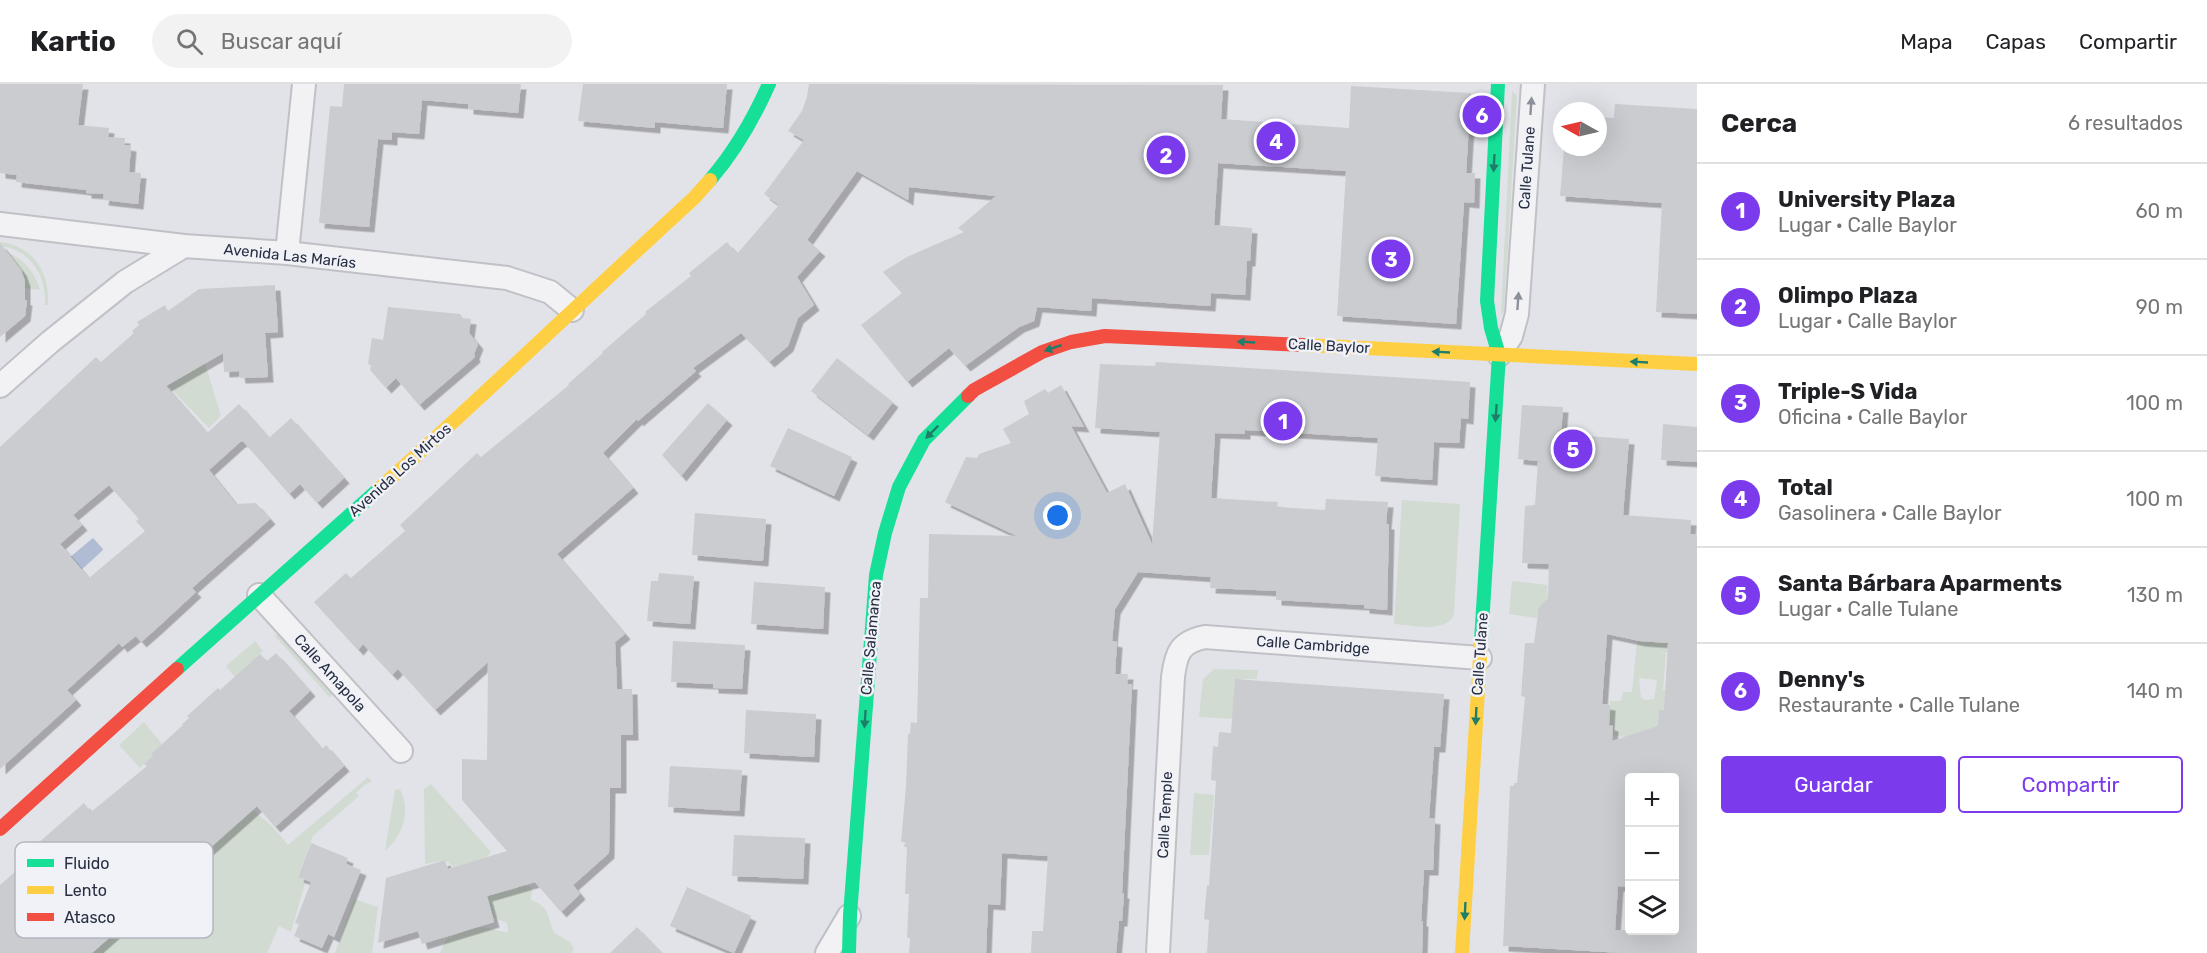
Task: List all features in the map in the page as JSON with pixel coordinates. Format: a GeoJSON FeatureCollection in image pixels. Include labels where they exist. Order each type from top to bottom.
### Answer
{"type":"FeatureCollection","features":[{"type":"Feature","properties":{"kind":"street"},"geometry":{"type":"LineString","coordinates":[[287,253],[304,84]]}},
{"type":"Feature","properties":{"kind":"street","name":"Avenida Los Mirtos"},"geometry":{"type":"LineString","coordinates":[[0,829],[468,410],[694,198],[723,165],[752,124],[769,84]]}},
{"type":"Feature","properties":{"kind":"street","name":"Calle Tulane"},"geometry":{"type":"LineString","coordinates":[[1462,953],[1499,355],[1491,328],[1487,301],[1498,84]]}},
{"type":"Feature","properties":{"kind":"street","name":"Calle Tulane"},"geometry":{"type":"LineString","coordinates":[[1499,355],[1511,336],[1517,314],[1533,84]]}},
{"type":"Feature","properties":{"kind":"street","name":"Avenida Las Marías"},"geometry":{"type":"LineString","coordinates":[[0,224],[184,246],[287,253],[507,278],[550,292],[572,310]]}},
{"type":"Feature","properties":{"kind":"street"},"geometry":{"type":"LineString","coordinates":[[0,386],[50,342],[125,282],[184,246]]}},
{"type":"Feature","properties":{"kind":"street","name":"Calle Baylor"},"geometry":{"type":"LineString","coordinates":[[974,390],[1042,352],[1071,342],[1105,336],[1697,364]]}},
{"type":"Feature","properties":{"kind":"street","name":"Calle Salamanca"},"geometry":{"type":"LineString","coordinates":[[849,953],[876,575],[885,533],[899,487],[924,440],[974,390]]}},
{"type":"Feature","properties":{"kind":"street","name":"Calle Amapola"},"geometry":{"type":"LineString","coordinates":[[259,595],[401,751]]}},
{"type":"Feature","properties":{"kind":"street","name":"Calle Cambridge"},"geometry":{"type":"LineString","coordinates":[[1173,677],[1175,661],[1182,646],[1192,640],[1205,637],[1479,658]]}},
{"type":"Feature","properties":{"kind":"street","name":"Calle Temple"},"geometry":{"type":"LineString","coordinates":[[1158,953],[1173,677]]}},
{"type":"Feature","properties":{"kind":"street","name":"Calle Salamanca"},"geometry":{"type":"LineString","coordinates":[[827,953],[850,915]]}},
{"type":"Feature","properties":{"kind":"shaded area"},"geometry":{"type":"Polygon","coordinates":[[[1512,91],[1517,96],[1504,311],[1501,314],[1512,91]]]}},
{"type":"Feature","properties":{"kind":"shaded area"},"geometry":{"type":"Polygon","coordinates":[[[0,242],[22,249],[38,263],[46,282],[48,305],[45,305],[40,274],[28,258],[11,248],[0,246],[0,242]]]}},
{"type":"Feature","properties":{"kind":"shaded area"},"geometry":{"type":"Polygon","coordinates":[[[7,252],[28,267],[40,290],[25,288],[21,270],[7,252]]]}},
{"type":"Feature","properties":{"kind":"shaded area"},"geometry":{"type":"Polygon","coordinates":[[[205,363],[221,416],[209,428],[150,367],[177,374],[180,378],[191,372],[189,367],[205,363]]]}},
{"type":"Feature","properties":{"kind":"shaded area"},"geometry":{"type":"Polygon","coordinates":[[[1402,500],[1460,504],[1454,614],[1444,624],[1419,627],[1394,624],[1402,500]]]}},
{"type":"Feature","properties":{"kind":"shaded area"},"geometry":{"type":"Polygon","coordinates":[[[1512,581],[1547,585],[1548,601],[1540,606],[1537,618],[1509,614],[1512,581]]]}},
{"type":"Feature","properties":{"kind":"shaded area"},"geometry":{"type":"Polygon","coordinates":[[[279,634],[332,694],[330,698],[275,636],[279,634]]]}},
{"type":"Feature","properties":{"kind":"shaded area"},"geometry":{"type":"Polygon","coordinates":[[[255,641],[263,651],[235,677],[226,666],[255,641]]]}},
{"type":"Feature","properties":{"kind":"shaded area"},"geometry":{"type":"Polygon","coordinates":[[[1637,641],[1688,644],[1687,653],[1666,652],[1663,690],[1683,692],[1674,709],[1659,710],[1657,740],[1626,752],[1625,737],[1612,735],[1609,725],[1610,701],[1621,701],[1623,692],[1632,692],[1637,641]],[[1639,678],[1641,698],[1654,699],[1657,680],[1639,678]]]}},
{"type":"Feature","properties":{"kind":"shaded area"},"geometry":{"type":"Polygon","coordinates":[[[1214,669],[1258,670],[1257,679],[1241,679],[1237,719],[1199,717],[1203,679],[1214,669]]]}},
{"type":"Feature","properties":{"kind":"shaded area"},"geometry":{"type":"Polygon","coordinates":[[[144,722],[162,744],[140,768],[119,745],[144,722]]]}},
{"type":"Feature","properties":{"kind":"shaded area"},"geometry":{"type":"Polygon","coordinates":[[[368,777],[372,782],[356,793],[359,796],[313,836],[298,876],[306,880],[291,932],[279,926],[267,953],[92,953],[109,938],[213,938],[213,844],[252,809],[272,826],[288,845],[368,777]]]}},
{"type":"Feature","properties":{"kind":"shaded area"},"geometry":{"type":"Polygon","coordinates":[[[431,784],[491,852],[486,858],[454,867],[445,860],[425,864],[424,789],[431,784]]]}},
{"type":"Feature","properties":{"kind":"shaded area"},"geometry":{"type":"Polygon","coordinates":[[[400,789],[405,806],[404,822],[397,837],[385,851],[395,790],[400,789]]]}},
{"type":"Feature","properties":{"kind":"shaded area"},"geometry":{"type":"Polygon","coordinates":[[[1194,793],[1214,795],[1209,855],[1190,855],[1194,793]]]}},
{"type":"Feature","properties":{"kind":"shaded area"},"geometry":{"type":"Polygon","coordinates":[[[520,885],[530,886],[531,900],[545,909],[554,933],[570,942],[574,949],[572,953],[440,953],[446,939],[469,929],[481,927],[508,932],[507,923],[493,917],[487,896],[517,889],[520,885]]]}},
{"type":"Feature","properties":{"kind":"shaded area"},"geometry":{"type":"Polygon","coordinates":[[[354,899],[378,907],[372,953],[335,953],[354,899]]]}},
{"type":"Feature","properties":{"kind":"water"},"geometry":{"type":"Polygon","coordinates":[[[93,538],[103,549],[79,572],[69,558],[93,538]]]}},
{"type":"Feature","properties":{"kind":"building"},"geometry":{"type":"Polygon","coordinates":[[[0,84],[83,84],[78,125],[109,128],[108,137],[125,138],[124,145],[131,146],[129,172],[141,173],[138,204],[103,200],[104,194],[86,193],[86,190],[16,182],[17,175],[0,173],[0,84]]]}},
{"type":"Feature","properties":{"kind":"building"},"geometry":{"type":"Polygon","coordinates":[[[344,84],[521,84],[518,113],[468,109],[468,104],[422,100],[419,134],[392,132],[392,140],[378,139],[369,227],[319,223],[330,106],[342,107],[344,84]]]}},
{"type":"Feature","properties":{"kind":"building"},"geometry":{"type":"Polygon","coordinates":[[[583,84],[727,84],[723,128],[655,122],[655,128],[578,121],[583,84]]]}},
{"type":"Feature","properties":{"kind":"building"},"geometry":{"type":"Polygon","coordinates":[[[809,84],[1223,85],[1221,119],[1349,128],[1351,86],[1471,93],[1466,173],[1475,173],[1474,203],[1464,202],[1456,324],[1337,316],[1346,171],[1218,163],[1214,225],[1252,228],[1245,295],[1211,293],[1210,306],[1092,298],[1091,311],[1037,307],[1034,321],[1019,327],[965,366],[949,348],[907,382],[861,325],[902,293],[883,272],[907,257],[964,232],[958,228],[996,196],[909,187],[908,200],[857,171],[807,240],[820,251],[797,277],[814,305],[798,318],[788,346],[769,362],[741,333],[693,368],[696,371],[638,421],[637,419],[603,453],[633,488],[557,554],[625,634],[615,642],[617,689],[632,689],[633,735],[621,735],[621,788],[610,788],[609,853],[573,885],[580,894],[561,912],[535,882],[487,896],[494,922],[422,944],[418,931],[378,943],[386,878],[445,860],[448,869],[507,851],[462,800],[462,759],[487,760],[488,662],[435,710],[398,669],[392,675],[363,644],[358,650],[314,602],[346,573],[351,578],[405,531],[400,525],[477,453],[481,457],[569,385],[602,352],[646,314],[645,312],[691,276],[689,273],[727,242],[737,254],[779,205],[764,194],[804,140],[788,131],[802,111],[809,84]]]}},
{"type":"Feature","properties":{"kind":"building"},"geometry":{"type":"Polygon","coordinates":[[[1615,104],[1697,109],[1697,314],[1656,312],[1662,203],[1560,196],[1563,156],[1607,156],[1607,118],[1614,118],[1615,104]]]}},
{"type":"Feature","properties":{"kind":"building"},"geometry":{"type":"Polygon","coordinates":[[[0,243],[21,270],[25,281],[25,300],[27,300],[25,316],[0,337],[0,243]]]}},
{"type":"Feature","properties":{"kind":"building"},"geometry":{"type":"Polygon","coordinates":[[[275,285],[278,332],[265,333],[268,377],[240,378],[239,371],[224,372],[223,353],[166,386],[207,433],[239,404],[269,438],[291,418],[344,478],[317,503],[300,484],[289,494],[243,441],[240,442],[209,470],[236,504],[256,503],[270,519],[192,588],[196,592],[141,642],[136,636],[122,647],[119,643],[67,690],[76,700],[0,769],[0,447],[96,357],[101,362],[134,333],[132,331],[139,325],[137,322],[165,305],[168,311],[199,289],[275,285]],[[109,485],[73,515],[82,525],[60,544],[89,578],[145,531],[136,521],[139,519],[109,485]]]}},
{"type":"Feature","properties":{"kind":"building"},"geometry":{"type":"Polygon","coordinates":[[[388,307],[460,314],[463,318],[471,319],[469,333],[478,344],[475,357],[419,405],[396,378],[386,388],[370,370],[371,365],[368,364],[372,338],[383,340],[388,307]]]}},
{"type":"Feature","properties":{"kind":"building"},"geometry":{"type":"Polygon","coordinates":[[[837,358],[893,402],[868,435],[811,391],[837,358]]]}},
{"type":"Feature","properties":{"kind":"building"},"geometry":{"type":"Polygon","coordinates":[[[1156,362],[1470,382],[1468,419],[1461,418],[1459,443],[1434,442],[1432,480],[1375,476],[1378,438],[1245,430],[1245,434],[1215,433],[1211,498],[1278,502],[1277,507],[1325,510],[1326,499],[1388,502],[1387,610],[1364,608],[1364,605],[1276,600],[1276,591],[1210,588],[1211,577],[1138,572],[1115,609],[1112,641],[1117,642],[1115,674],[1128,674],[1127,684],[1132,684],[1122,893],[1124,893],[1116,953],[1031,953],[1032,931],[1043,931],[1048,856],[1002,853],[1000,905],[988,904],[986,953],[909,953],[910,938],[907,938],[909,894],[905,894],[907,847],[904,847],[905,842],[901,842],[908,734],[910,734],[911,722],[917,723],[920,598],[928,598],[929,534],[1017,536],[945,502],[966,457],[977,458],[979,454],[1011,443],[1003,429],[1029,414],[1024,401],[1045,389],[1048,393],[1061,385],[1084,427],[1071,426],[1107,493],[1125,484],[1152,544],[1160,432],[1095,428],[1100,364],[1155,366],[1156,362]]]}},
{"type":"Feature","properties":{"kind":"building"},"geometry":{"type":"Polygon","coordinates":[[[708,403],[727,420],[681,476],[662,455],[708,403]]]}},
{"type":"Feature","properties":{"kind":"building"},"geometry":{"type":"Polygon","coordinates":[[[1522,405],[1563,407],[1561,434],[1629,439],[1623,515],[1691,520],[1690,534],[1697,535],[1697,953],[1623,953],[1503,946],[1510,786],[1517,783],[1525,697],[1521,696],[1525,643],[1534,643],[1539,607],[1548,598],[1549,564],[1522,563],[1525,506],[1535,505],[1538,461],[1518,459],[1522,405]],[[1607,634],[1602,704],[1610,705],[1609,725],[1613,726],[1612,741],[1658,726],[1659,710],[1664,710],[1668,643],[1640,641],[1607,634]]]}},
{"type":"Feature","properties":{"kind":"building"},"geometry":{"type":"Polygon","coordinates":[[[1663,424],[1697,427],[1697,462],[1661,460],[1663,424]]]}},
{"type":"Feature","properties":{"kind":"building"},"geometry":{"type":"Polygon","coordinates":[[[788,428],[852,457],[834,496],[770,466],[788,428]]]}},
{"type":"Feature","properties":{"kind":"building"},"geometry":{"type":"Polygon","coordinates":[[[695,513],[766,519],[763,561],[692,555],[695,513]]]}},
{"type":"Feature","properties":{"kind":"building"},"geometry":{"type":"Polygon","coordinates":[[[659,573],[694,576],[690,624],[647,621],[651,581],[658,581],[659,573]]]}},
{"type":"Feature","properties":{"kind":"building"},"geometry":{"type":"Polygon","coordinates":[[[754,582],[825,587],[823,629],[751,624],[754,582]]]}},
{"type":"Feature","properties":{"kind":"building"},"geometry":{"type":"Polygon","coordinates":[[[673,641],[745,645],[742,689],[713,688],[713,684],[671,682],[673,641]]]}},
{"type":"Feature","properties":{"kind":"building"},"geometry":{"type":"Polygon","coordinates":[[[276,653],[310,691],[289,711],[322,749],[326,745],[344,766],[275,827],[257,806],[213,845],[213,842],[39,842],[84,803],[91,812],[147,766],[144,764],[153,756],[151,754],[183,725],[189,718],[187,716],[260,654],[267,661],[276,653]]]}},
{"type":"Feature","properties":{"kind":"building"},"geometry":{"type":"Polygon","coordinates":[[[1235,679],[1444,694],[1440,747],[1434,747],[1429,818],[1435,819],[1433,870],[1424,870],[1422,953],[1207,953],[1209,920],[1204,919],[1207,885],[1209,886],[1216,781],[1211,780],[1213,746],[1218,747],[1219,732],[1231,733],[1235,679]]]}},
{"type":"Feature","properties":{"kind":"building"},"geometry":{"type":"Polygon","coordinates":[[[746,710],[816,714],[814,757],[744,753],[746,710]]]}},
{"type":"Feature","properties":{"kind":"building"},"geometry":{"type":"Polygon","coordinates":[[[670,766],[742,770],[739,811],[668,807],[670,766]]]}},
{"type":"Feature","properties":{"kind":"building"},"geometry":{"type":"Polygon","coordinates":[[[734,835],[805,838],[803,879],[732,876],[734,835]]]}},
{"type":"Feature","properties":{"kind":"building"},"geometry":{"type":"Polygon","coordinates":[[[311,843],[348,858],[346,864],[361,870],[334,937],[328,934],[322,948],[294,936],[299,924],[295,923],[311,882],[298,877],[311,843]]]}},
{"type":"Feature","properties":{"kind":"building"},"geometry":{"type":"Polygon","coordinates":[[[15,872],[15,938],[109,938],[92,953],[0,953],[0,885],[15,872]]]}},
{"type":"Feature","properties":{"kind":"building"},"geometry":{"type":"Polygon","coordinates":[[[687,887],[751,916],[734,953],[670,926],[687,887]]]}},
{"type":"Feature","properties":{"kind":"building"},"geometry":{"type":"Polygon","coordinates":[[[637,927],[662,953],[610,953],[637,927]]]}},
{"type":"Feature","properties":{"kind":"traffic: fast"},"geometry":{"type":"LineString","coordinates":[[710,180],[743,134],[769,84]]}},
{"type":"Feature","properties":{"kind":"traffic: fast"},"geometry":{"type":"LineString","coordinates":[[1481,641],[1499,355],[1491,328],[1487,301],[1498,84]]}},
{"type":"Feature","properties":{"kind":"traffic: fast"},"geometry":{"type":"LineString","coordinates":[[849,953],[876,575],[885,533],[899,487],[924,440],[968,396]]}},
{"type":"Feature","properties":{"kind":"traffic: fast"},"geometry":{"type":"LineString","coordinates":[[177,669],[380,488]]}},
{"type":"Feature","properties":{"kind":"traffic: slow"},"geometry":{"type":"LineString","coordinates":[[380,488],[694,198],[710,180]]}},
{"type":"Feature","properties":{"kind":"traffic: slow"},"geometry":{"type":"LineString","coordinates":[[1304,345],[1697,364]]}},
{"type":"Feature","properties":{"kind":"traffic: slow"},"geometry":{"type":"LineString","coordinates":[[1462,953],[1481,641]]}},
{"type":"Feature","properties":{"kind":"traffic: jam"},"geometry":{"type":"LineString","coordinates":[[968,396],[974,390],[1042,352],[1071,342],[1105,336],[1304,345]]}},
{"type":"Feature","properties":{"kind":"traffic: jam"},"geometry":{"type":"LineString","coordinates":[[0,829],[177,669]]}},
{"type":"Feature","properties":{"kind":"place","name":"Denny's"},"geometry":{"type":"Point","coordinates":[1482,115]}},
{"type":"Feature","properties":{"kind":"place","name":"Total"},"geometry":{"type":"Point","coordinates":[1276,141]}},
{"type":"Feature","properties":{"kind":"place","name":"Olimpo Plaza"},"geometry":{"type":"Point","coordinates":[1166,155]}},
{"type":"Feature","properties":{"kind":"place","name":"Triple-S Vida"},"geometry":{"type":"Point","coordinates":[1391,259]}},
{"type":"Feature","properties":{"kind":"place","name":"University Plaza"},"geometry":{"type":"Point","coordinates":[1283,421]}},
{"type":"Feature","properties":{"kind":"place","name":"Santa Bárbara Aparments"},"geometry":{"type":"Point","coordinates":[1573,449]}}]}
